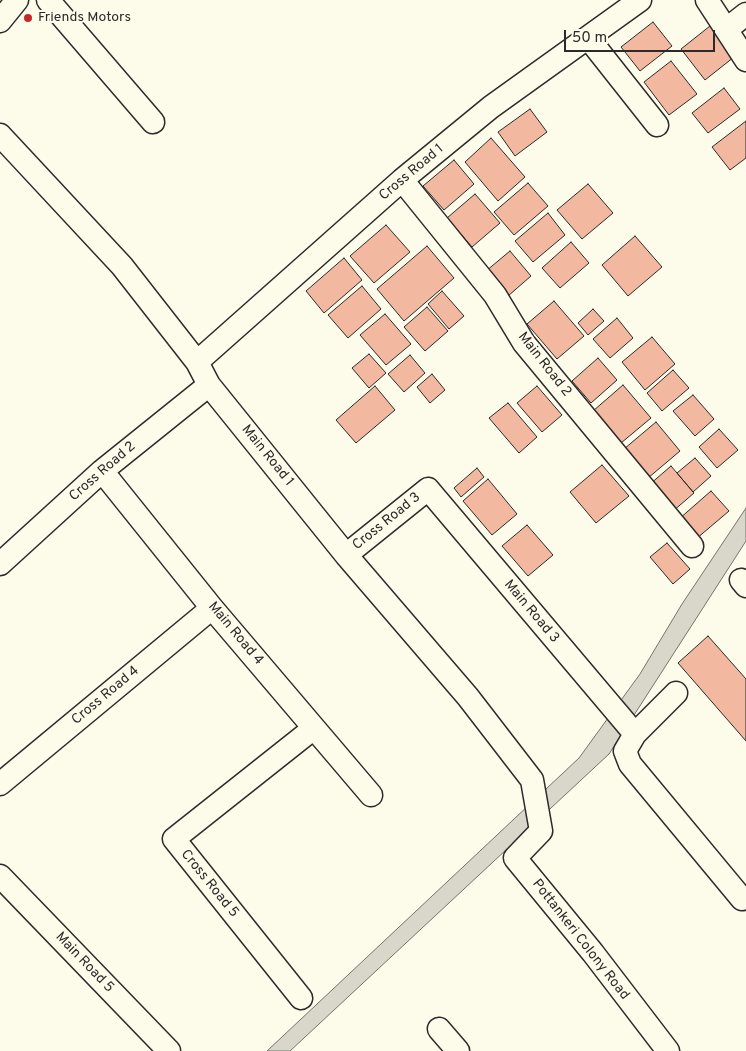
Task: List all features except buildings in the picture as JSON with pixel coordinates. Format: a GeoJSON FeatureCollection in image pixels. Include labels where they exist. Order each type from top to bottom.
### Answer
{"type":"FeatureCollection","features":[{"type":"Feature","properties":{"kind":"street"},"geometry":{"type":"LineString","coordinates":[[0,21],[17,0]]}},
{"type":"Feature","properties":{"kind":"street"},"geometry":{"type":"LineString","coordinates":[[48,0],[153,122]]}},
{"type":"Feature","properties":{"kind":"street","name":"Cross Road 1"},"geometry":{"type":"LineString","coordinates":[[197,362],[402,180],[491,107],[589,39],[640,0]]}},
{"type":"Feature","properties":{"kind":"street"},"geometry":{"type":"LineString","coordinates":[[707,0],[746,60]]}},
{"type":"Feature","properties":{"kind":"street"},"geometry":{"type":"LineString","coordinates":[[726,29],[746,14]]}},
{"type":"Feature","properties":{"kind":"street"},"geometry":{"type":"LineString","coordinates":[[589,39],[657,125]]}},
{"type":"Feature","properties":{"kind":"street","name":"Main Road 1"},"geometry":{"type":"LineString","coordinates":[[0,135],[122,266],[197,362],[209,385],[346,555],[468,697],[532,780],[541,831]]}},
{"type":"Feature","properties":{"kind":"street","name":"Main Road 2"},"geometry":{"type":"LineString","coordinates":[[402,180],[495,295],[524,343],[692,546]]}},
{"type":"Feature","properties":{"kind":"street","name":"Cross Road 2"},"geometry":{"type":"LineString","coordinates":[[0,564],[102,471],[209,385]]}},
{"type":"Feature","properties":{"kind":"street","name":"Main Road 4"},"geometry":{"type":"LineString","coordinates":[[102,471],[212,608],[371,795]]}},
{"type":"Feature","properties":{"kind":"street","name":"Cross Road 3"},"geometry":{"type":"LineString","coordinates":[[346,555],[428,489]]}},
{"type":"Feature","properties":{"kind":"street","name":"Main Road 3"},"geometry":{"type":"LineString","coordinates":[[428,489],[635,734]]}},
{"type":"Feature","properties":{"kind":"street","name":"Cross Road 4"},"geometry":{"type":"LineString","coordinates":[[0,784],[212,608]]}},
{"type":"Feature","properties":{"kind":"street"},"geometry":{"type":"LineString","coordinates":[[676,693],[635,734],[625,751],[630,764],[742,899]]}},
{"type":"Feature","properties":{"kind":"street","name":"Cross Road 5"},"geometry":{"type":"LineString","coordinates":[[301,998],[174,839],[314,728]]}},
{"type":"Feature","properties":{"kind":"street","name":"Pottankeri Colony Road"},"geometry":{"type":"LineString","coordinates":[[541,831],[515,858],[593,953],[668,1051]]}},
{"type":"Feature","properties":{"kind":"street","name":"Main Road 5"},"geometry":{"type":"LineString","coordinates":[[0,876],[168,1051]]}},
{"type":"Feature","properties":{"kind":"street"},"geometry":{"type":"LineString","coordinates":[[439,1029],[458,1051]]}},
{"type":"Feature","properties":{"kind":"shaded area"},"geometry":{"type":"Polygon","coordinates":[[[746,508],[746,541],[609,754],[290,1051],[267,1051],[579,758],[640,674],[682,604],[746,508]]]}},
{"type":"Feature","properties":{"kind":"place","name":"Friends Motors"},"geometry":{"type":"Point","coordinates":[28,18]}}]}
